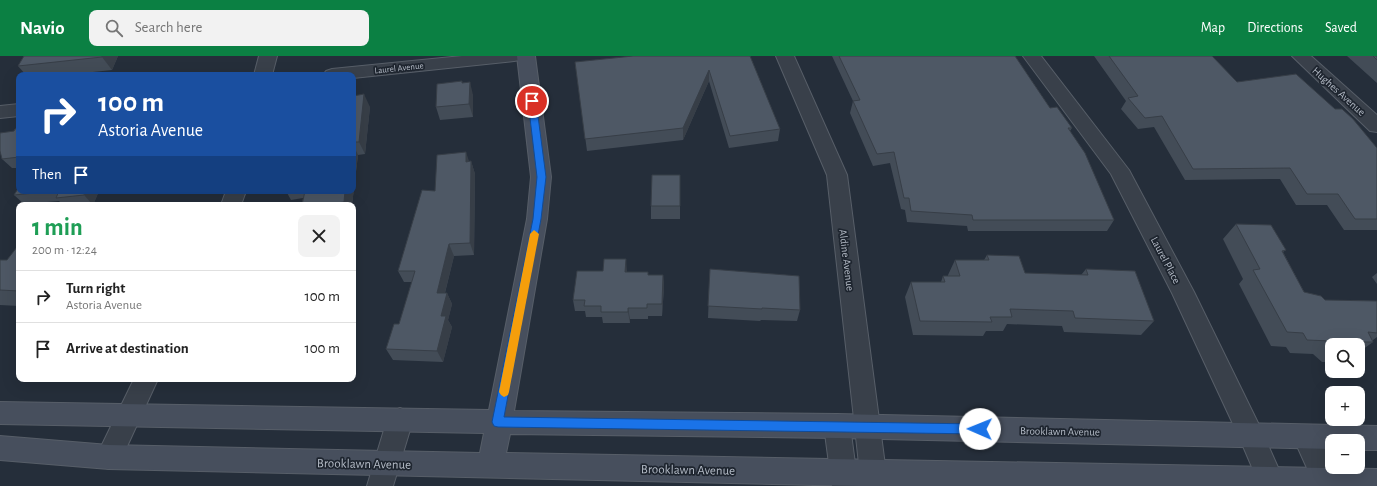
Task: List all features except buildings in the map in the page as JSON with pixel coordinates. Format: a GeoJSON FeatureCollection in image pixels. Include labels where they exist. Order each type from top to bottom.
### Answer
{"type":"FeatureCollection","features":[{"type":"Feature","properties":{"kind":"main road"},"geometry":{"type":"LineString","coordinates":[[491,465],[537,219],[541,177],[526,56]]}},
{"type":"Feature","properties":{"kind":"main road","name":"Brooklawn Avenue"},"geometry":{"type":"LineString","coordinates":[[0,413],[498,422],[838,426],[1377,438]]}},
{"type":"Feature","properties":{"kind":"main road","name":"Brooklawn Avenue"},"geometry":{"type":"LineString","coordinates":[[0,448],[109,457],[384,475],[491,465],[844,480],[873,473],[1271,481],[1328,484],[1377,482]]}},
{"type":"Feature","properties":{"kind":"street"},"geometry":{"type":"LineString","coordinates":[[264,72],[268,56]]}},
{"type":"Feature","properties":{"kind":"street","name":"Laurel Avenue"},"geometry":{"type":"LineString","coordinates":[[356,72],[514,56]]}},
{"type":"Feature","properties":{"kind":"street","name":"Aldine Avenue"},"geometry":{"type":"LineString","coordinates":[[785,56],[837,175],[873,473]]}},
{"type":"Feature","properties":{"kind":"street","name":"Laurel Place"},"geometry":{"type":"LineString","coordinates":[[1032,56],[1119,170],[1183,292],[1251,435],[1271,481]]}},
{"type":"Feature","properties":{"kind":"street","name":"Hughes Avenue"},"geometry":{"type":"LineString","coordinates":[[1301,56],[1377,126]]}},
{"type":"Feature","properties":{"kind":"street"},"geometry":{"type":"LineString","coordinates":[[0,112],[16,110]]}},
{"type":"Feature","properties":{"kind":"street"},"geometry":{"type":"LineString","coordinates":[[109,457],[145,382]]}},
{"type":"Feature","properties":{"kind":"street"},"geometry":{"type":"LineString","coordinates":[[384,475],[400,420]]}},
{"type":"Feature","properties":{"kind":"street"},"geometry":{"type":"LineString","coordinates":[[838,426],[844,480]]}},
{"type":"Feature","properties":{"kind":"street"},"geometry":{"type":"LineString","coordinates":[[1306,437],[1328,484]]}},
{"type":"Feature","properties":{"kind":"slow traffic"},"geometry":{"type":"LineString","coordinates":[[504,392],[534,234]]}},
{"type":"Feature","properties":{"kind":"route"},"geometry":{"type":"LineString","coordinates":[[532,101],[541,177],[537,219],[498,422],[980,429]]}}]}
